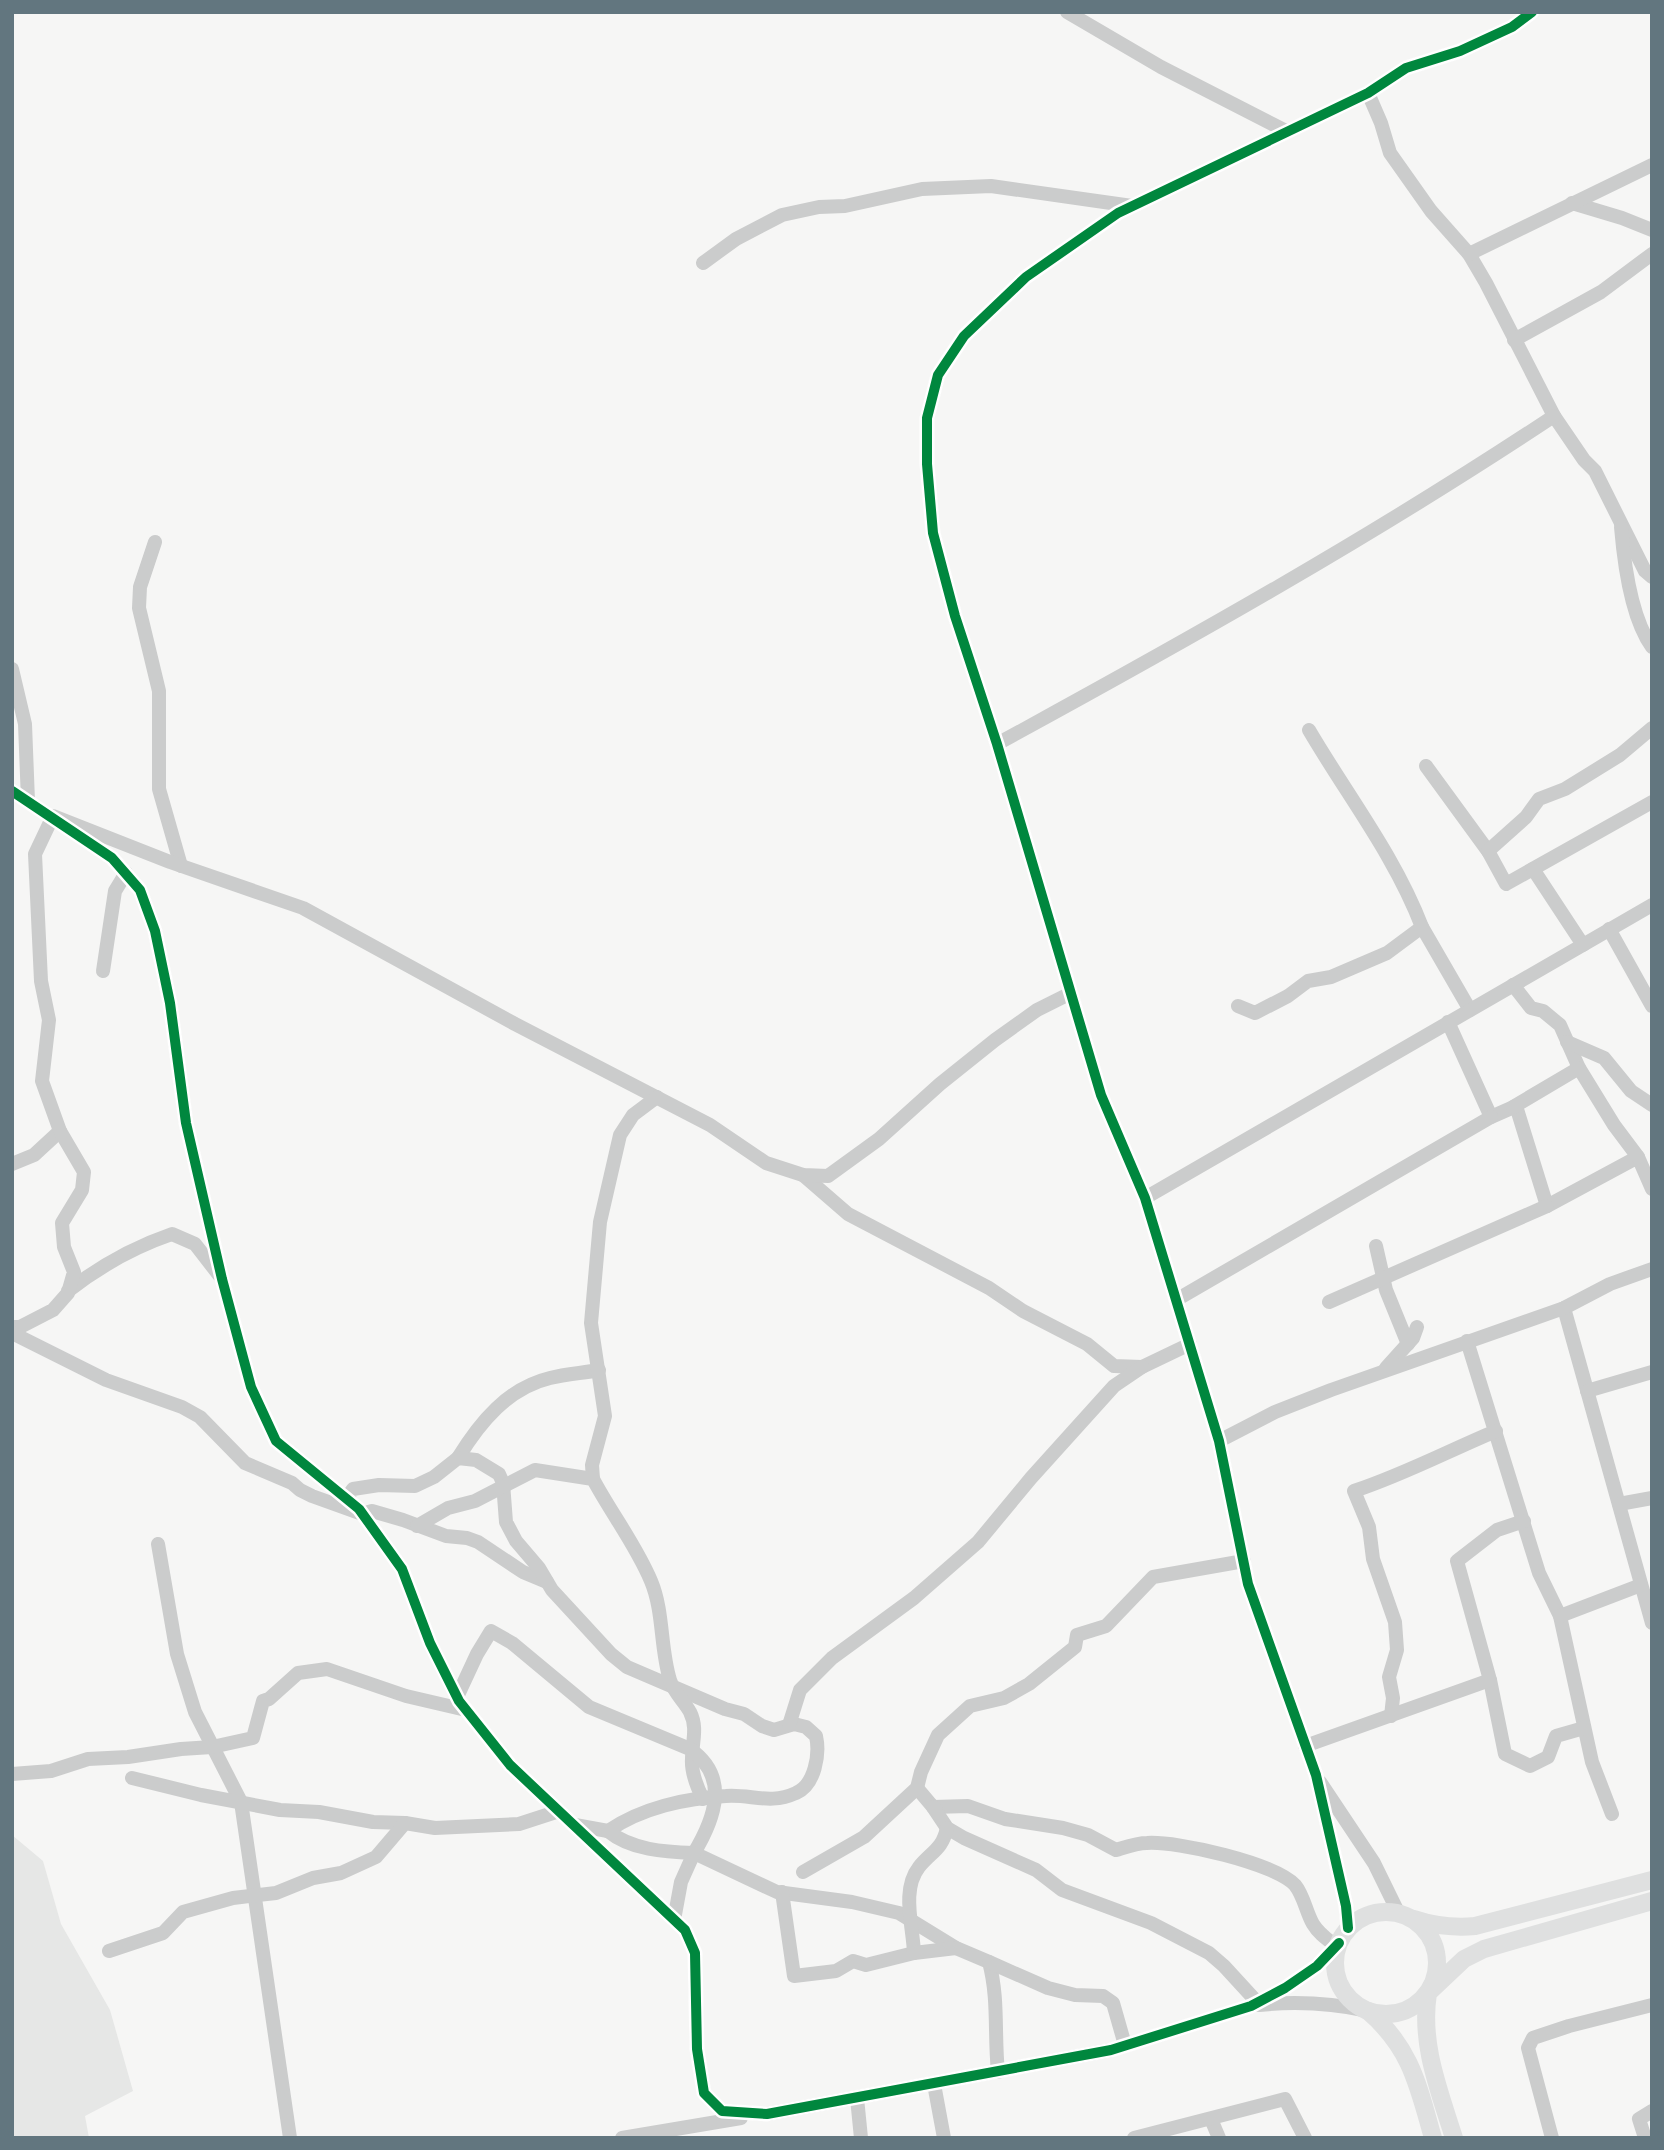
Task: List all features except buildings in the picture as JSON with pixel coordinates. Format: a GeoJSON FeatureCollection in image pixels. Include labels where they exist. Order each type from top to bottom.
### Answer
{"type":"FeatureCollection","features":[{"type":"Feature","properties":{"kind":"main road"},"geometry":{"type":"LineString","coordinates":[[1433,2138],[1409,2062],[1399,2042],[1386,2026],[1354,2002],[1343,1990],[1336,1967],[1341,1939],[1362,1918],[1377,1912],[1404,1916],[1433,1925],[1455,1928],[1475,1926],[1652,1880]]}},
{"type":"Feature","properties":{"kind":"main road"},"geometry":{"type":"LineString","coordinates":[[1368,2011],[1384,2014],[1401,2012],[1416,2004],[1464,1959],[1483,1949],[1652,1901]]}},
{"type":"Feature","properties":{"kind":"main road"},"geometry":{"type":"LineString","coordinates":[[1404,1916],[1423,1928],[1435,1951],[1435,1977],[1428,1993],[1425,2032],[1429,2055],[1454,2138]]}},
{"type":"Feature","properties":{"kind":"street"},"geometry":{"type":"LineString","coordinates":[[1067,12],[1161,67],[1286,131]]}},
{"type":"Feature","properties":{"kind":"street"},"geometry":{"type":"LineString","coordinates":[[622,2138],[934,2084],[1125,2045],[1254,2004],[1285,1988],[1317,1966],[1341,1939],[1341,1883],[1316,1775],[1248,1584],[1219,1441],[1145,1198],[1101,1095],[997,744],[955,616],[933,533],[927,464],[927,418],[938,375],[964,336],[1026,277],[1132,206],[1368,93],[1406,68],[1460,51],[1512,27],[1532,12]]}},
{"type":"Feature","properties":{"kind":"street"},"geometry":{"type":"LineString","coordinates":[[1368,93],[1390,153],[1431,211],[1469,254],[1554,416],[1584,460],[1595,471],[1645,571],[1652,576]]}},
{"type":"Feature","properties":{"kind":"street"},"geometry":{"type":"LineString","coordinates":[[1469,254],[1652,165]]}},
{"type":"Feature","properties":{"kind":"street"},"geometry":{"type":"LineString","coordinates":[[703,263],[736,239],[782,215],[819,207],[845,206],[922,189],[991,186],[1132,206]]}},
{"type":"Feature","properties":{"kind":"street"},"geometry":{"type":"LineString","coordinates":[[1572,203],[1652,230]]}},
{"type":"Feature","properties":{"kind":"street"},"geometry":{"type":"LineString","coordinates":[[1514,340],[1601,292],[1652,254]]}},
{"type":"Feature","properties":{"kind":"street"},"geometry":{"type":"LineString","coordinates":[[997,744],[1300,575],[1488,460],[1554,416]]}},
{"type":"Feature","properties":{"kind":"street"},"geometry":{"type":"LineString","coordinates":[[1620,519],[1631,590],[1640,624],[1652,647]]}},
{"type":"Feature","properties":{"kind":"street"},"geometry":{"type":"LineString","coordinates":[[155,542],[140,587],[139,608],[159,691],[159,789],[181,866]]}},
{"type":"Feature","properties":{"kind":"street"},"geometry":{"type":"LineString","coordinates":[[12,669],[25,724],[28,801]]}},
{"type":"Feature","properties":{"kind":"street"},"geometry":{"type":"LineString","coordinates":[[1488,851],[1526,817],[1539,799],[1565,789],[1620,755],[1652,728]]}},
{"type":"Feature","properties":{"kind":"street"},"geometry":{"type":"LineString","coordinates":[[1309,730],[1338,781],[1375,835],[1422,927],[1470,1010]]}},
{"type":"Feature","properties":{"kind":"street"},"geometry":{"type":"LineString","coordinates":[[1426,766],[1488,851],[1507,884],[1652,802]]}},
{"type":"Feature","properties":{"kind":"street"},"geometry":{"type":"LineString","coordinates":[[12,791],[53,816],[112,859],[140,890],[155,931],[170,1003],[186,1124],[222,1279],[251,1387],[276,1441],[362,1514],[402,1569],[430,1643],[461,1703],[510,1765],[685,1930],[695,1953],[697,2049],[704,2093],[722,2111],[767,2114]]}},
{"type":"Feature","properties":{"kind":"street"},"geometry":{"type":"LineString","coordinates":[[53,816],[181,866],[303,908],[514,1024],[710,1125],[766,1163],[803,1175],[828,1176],[879,1139],[940,1084],[995,1040],[1037,1010],[1071,993]]}},
{"type":"Feature","properties":{"kind":"street"},"geometry":{"type":"LineString","coordinates":[[53,816],[35,854],[41,981],[49,1020],[42,1081],[60,1131],[83,1172],[82,1190],[62,1223],[64,1247],[74,1272],[68,1291]]}},
{"type":"Feature","properties":{"kind":"street"},"geometry":{"type":"LineString","coordinates":[[1533,869],[1583,945]]}},
{"type":"Feature","properties":{"kind":"street"},"geometry":{"type":"LineString","coordinates":[[103,971],[115,891],[126,873]]}},
{"type":"Feature","properties":{"kind":"street"},"geometry":{"type":"LineString","coordinates":[[1145,1198],[1652,905]]}},
{"type":"Feature","properties":{"kind":"street"},"geometry":{"type":"LineString","coordinates":[[1238,1006],[1255,1013],[1288,996],[1307,981],[1331,977],[1387,953],[1422,927]]}},
{"type":"Feature","properties":{"kind":"street"},"geometry":{"type":"LineString","coordinates":[[1609,929],[1652,1006]]}},
{"type":"Feature","properties":{"kind":"street"},"geometry":{"type":"LineString","coordinates":[[1513,985],[1531,1008],[1544,1011],[1560,1026],[1580,1068],[1650,1181]]}},
{"type":"Feature","properties":{"kind":"street"},"geometry":{"type":"LineString","coordinates":[[1448,1023],[1491,1117]]}},
{"type":"Feature","properties":{"kind":"street"},"geometry":{"type":"LineString","coordinates":[[1567,1042],[1604,1058],[1631,1091],[1652,1105]]}},
{"type":"Feature","properties":{"kind":"street"},"geometry":{"type":"LineString","coordinates":[[1176,1300],[1580,1068]]}},
{"type":"Feature","properties":{"kind":"street"},"geometry":{"type":"LineString","coordinates":[[657,1097],[633,1115],[620,1135],[600,1222],[591,1323],[605,1416],[592,1465],[593,1479],[651,1580],[657,1600],[670,1680],[690,1712],[695,1731],[692,1751]]}},
{"type":"Feature","properties":{"kind":"street"},"geometry":{"type":"LineString","coordinates":[[1513,1107],[1516,1106],[1547,1206]]}},
{"type":"Feature","properties":{"kind":"street"},"geometry":{"type":"LineString","coordinates":[[12,1164],[34,1155],[60,1131]]}},
{"type":"Feature","properties":{"kind":"street"},"geometry":{"type":"LineString","coordinates":[[1329,1302],[1547,1206],[1637,1157]]}},
{"type":"Feature","properties":{"kind":"street"},"geometry":{"type":"LineString","coordinates":[[803,1175],[848,1214],[989,1288],[1023,1311],[1087,1344],[1114,1366],[1142,1367]]}},
{"type":"Feature","properties":{"kind":"street"},"geometry":{"type":"LineString","coordinates":[[12,1327],[20,1326],[53,1310],[68,1291],[91,1272],[148,1242],[172,1234],[195,1244],[222,1279]]}},
{"type":"Feature","properties":{"kind":"street"},"geometry":{"type":"LineString","coordinates":[[1376,1245],[1383,1279],[1399,1327],[1408,1343]]}},
{"type":"Feature","properties":{"kind":"street"},"geometry":{"type":"LineString","coordinates":[[1219,1441],[1275,1412],[1564,1308],[1610,1284],[1652,1269]]}},
{"type":"Feature","properties":{"kind":"street"},"geometry":{"type":"LineString","coordinates":[[1564,1308],[1652,1623]]}},
{"type":"Feature","properties":{"kind":"street"},"geometry":{"type":"LineString","coordinates":[[1382,1372],[1408,1343],[1417,1327]]}},
{"type":"Feature","properties":{"kind":"street"},"geometry":{"type":"LineString","coordinates":[[12,1333],[106,1380],[182,1407],[200,1418],[245,1463],[292,1483],[312,1496],[362,1514],[372,1511],[446,1536],[467,1538],[478,1542],[523,1572],[547,1581]]}},
{"type":"Feature","properties":{"kind":"street"},"geometry":{"type":"LineString","coordinates":[[1467,1341],[1539,1573],[1560,1616],[1592,1762],[1612,1814]]}},
{"type":"Feature","properties":{"kind":"street"},"geometry":{"type":"LineString","coordinates":[[789,1725],[800,1690],[832,1658],[914,1598],[978,1542],[1031,1478],[1114,1386],[1142,1367],[1190,1345]]}},
{"type":"Feature","properties":{"kind":"street"},"geometry":{"type":"LineString","coordinates":[[346,1499],[353,1489],[379,1485],[415,1486],[434,1477],[458,1458],[474,1432],[494,1410],[520,1390],[549,1378],[598,1370]]}},
{"type":"Feature","properties":{"kind":"street"},"geometry":{"type":"LineString","coordinates":[[1587,1391],[1652,1372]]}},
{"type":"Feature","properties":{"kind":"street"},"geometry":{"type":"LineString","coordinates":[[1391,1716],[1389,1677],[1397,1650],[1395,1622],[1373,1559],[1369,1527],[1354,1491],[1388,1480],[1441,1454],[1496,1432]]}},
{"type":"Feature","properties":{"kind":"street"},"geometry":{"type":"LineString","coordinates":[[458,1458],[476,1460],[499,1474],[503,1486],[506,1522],[516,1541],[552,1590],[611,1654],[627,1667],[725,1709],[744,1714],[762,1726],[774,1730],[794,1724],[806,1727],[816,1736],[817,1758],[810,1781],[798,1793],[777,1798],[754,1799],[728,1795],[653,1808],[608,1831]]}},
{"type":"Feature","properties":{"kind":"street"},"geometry":{"type":"LineString","coordinates":[[417,1526],[448,1508],[475,1501],[535,1469],[593,1479]]}},
{"type":"Feature","properties":{"kind":"street"},"geometry":{"type":"LineString","coordinates":[[1619,1504],[1652,1498]]}},
{"type":"Feature","properties":{"kind":"street"},"geometry":{"type":"LineString","coordinates":[[1524,1521],[1497,1530],[1457,1561],[1490,1680],[1505,1754],[1531,1766],[1548,1757],[1556,1736],[1584,1728]]}},
{"type":"Feature","properties":{"kind":"street"},"geometry":{"type":"LineString","coordinates":[[158,1545],[177,1654],[195,1712],[241,1802],[290,2138]]}},
{"type":"Feature","properties":{"kind":"street"},"geometry":{"type":"LineString","coordinates":[[803,1872],[864,1837],[917,1787],[921,1772],[939,1735],[970,1706],[1004,1698],[1029,1684],[1075,1647],[1077,1635],[1106,1626],[1153,1577],[1244,1561]]}},
{"type":"Feature","properties":{"kind":"street"},"geometry":{"type":"LineString","coordinates":[[1560,1616],[1641,1585]]}},
{"type":"Feature","properties":{"kind":"street"},"geometry":{"type":"LineString","coordinates":[[461,1703],[477,1654],[491,1631],[512,1643],[589,1707],[703,1758],[710,1773],[710,1798],[715,1808],[681,1882],[674,1920]]}},
{"type":"Feature","properties":{"kind":"street"},"geometry":{"type":"LineString","coordinates":[[12,1774],[51,1770],[88,1759],[212,1747],[253,1738],[262,1701],[268,1699],[298,1673],[327,1668],[406,1696],[461,1703]]}},
{"type":"Feature","properties":{"kind":"street"},"geometry":{"type":"LineString","coordinates":[[1305,1746],[1490,1680]]}},
{"type":"Feature","properties":{"kind":"street"},"geometry":{"type":"LineString","coordinates":[[1316,1775],[1374,1863],[1404,1916]]}},
{"type":"Feature","properties":{"kind":"street"},"geometry":{"type":"LineString","coordinates":[[132,1777],[201,1795],[280,1810],[320,1812],[373,1822],[435,1828],[519,1824],[559,1811]]}},
{"type":"Feature","properties":{"kind":"street"},"geometry":{"type":"LineString","coordinates":[[917,1787],[947,1828],[964,1839],[1036,1870],[1062,1890],[1152,1923],[1209,1953],[1224,1966],[1254,2004]]}},
{"type":"Feature","properties":{"kind":"street"},"geometry":{"type":"LineString","coordinates":[[933,1807],[968,1806],[1005,1819],[1063,1828],[1088,1835],[1116,1850],[1144,1843],[1166,1843],[1255,1864],[1293,1883],[1320,1934],[1341,1939]]}},
{"type":"Feature","properties":{"kind":"street"},"geometry":{"type":"LineString","coordinates":[[109,1951],[163,1933],[183,1912],[233,1898],[276,1893],[313,1878],[341,1873],[376,1857],[405,1823]]}},
{"type":"Feature","properties":{"kind":"street"},"geometry":{"type":"LineString","coordinates":[[574,1825],[608,1831],[617,1839],[657,1850],[694,1853],[735,1874],[782,1892],[870,1905],[899,1913],[956,1948],[1048,1988],[1075,1995],[1103,1996],[1113,2003],[1125,2045]]}},
{"type":"Feature","properties":{"kind":"street"},"geometry":{"type":"LineString","coordinates":[[914,1954],[909,1886],[917,1869],[943,1843],[947,1828]]}},
{"type":"Feature","properties":{"kind":"street"},"geometry":{"type":"LineString","coordinates":[[782,1892],[794,1976],[836,1971],[853,1961],[866,1965],[956,1948]]}},
{"type":"Feature","properties":{"kind":"street"},"geometry":{"type":"LineString","coordinates":[[989,1962],[996,2005],[994,2038],[998,2072]]}},
{"type":"Feature","properties":{"kind":"street"},"geometry":{"type":"LineString","coordinates":[[1254,2004],[1333,2003],[1368,2011]]}},
{"type":"Feature","properties":{"kind":"street"},"geometry":{"type":"LineString","coordinates":[[1552,2138],[1528,2048],[1534,2038],[1569,2026],[1652,2005]]}},
{"type":"Feature","properties":{"kind":"street"},"geometry":{"type":"LineString","coordinates":[[934,2084],[944,2138]]}},
{"type":"Feature","properties":{"kind":"street"},"geometry":{"type":"LineString","coordinates":[[857,2098],[861,2138]]}},
{"type":"Feature","properties":{"kind":"street"},"geometry":{"type":"LineString","coordinates":[[1134,2138],[1285,2099],[1305,2138]]}},
{"type":"Feature","properties":{"kind":"street"},"geometry":{"type":"LineString","coordinates":[[1645,2138],[1639,2119],[1652,2111]]}},
{"type":"Feature","properties":{"kind":"street"},"geometry":{"type":"LineString","coordinates":[[1211,2119],[1219,2138]]}},
{"type":"Feature","properties":{"kind":"shaded area"},"geometry":{"type":"Polygon","coordinates":[[[12,1835],[43,1861],[61,1924],[110,2010],[133,2091],[85,2116],[89,2138],[12,2138],[12,1835]]]}},
{"type":"Feature","properties":{"kind":"cycle path"},"geometry":{"type":"LineString","coordinates":[[1348,1928],[1346,1906],[1316,1775],[1248,1584],[1219,1441],[1145,1198],[1101,1095],[997,744],[955,616],[933,533],[927,464],[927,418],[938,375],[964,336],[1026,277],[1118,213],[1368,93],[1406,68],[1460,51],[1512,27],[1532,12]]}},
{"type":"Feature","properties":{"kind":"cycle path"},"geometry":{"type":"LineString","coordinates":[[12,791],[112,858],[140,890],[155,931],[170,1003],[186,1123],[222,1279],[251,1387],[276,1441],[359,1509],[402,1569],[430,1643],[459,1701],[510,1765],[685,1930],[695,1953],[697,2049],[704,2093],[722,2111],[767,2114],[1111,2050],[1251,2006],[1285,1988],[1317,1966],[1339,1943]]}}]}
